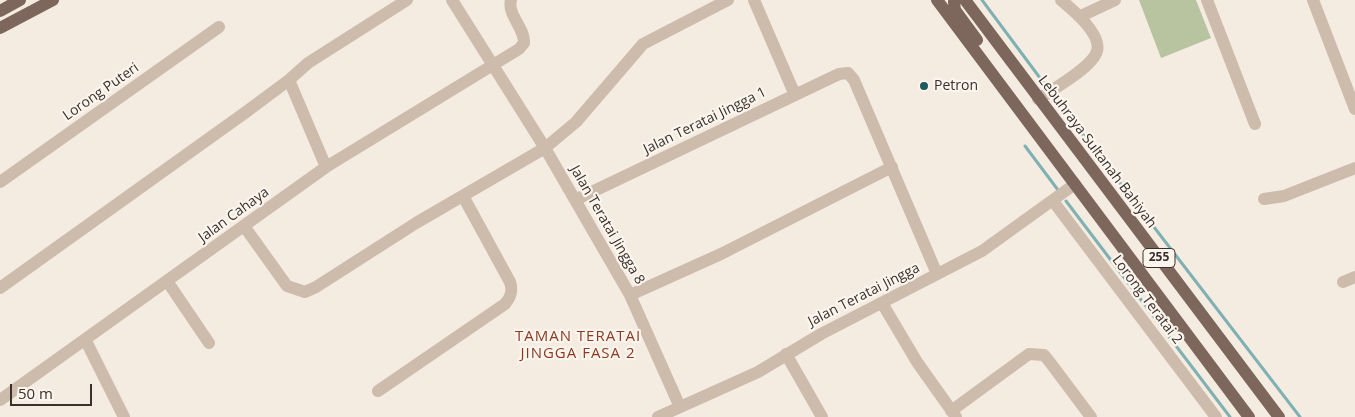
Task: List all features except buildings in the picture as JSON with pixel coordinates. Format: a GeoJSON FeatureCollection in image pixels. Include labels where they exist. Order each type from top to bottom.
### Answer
{"type":"FeatureCollection","features":[{"type":"Feature","properties":{"kind":"main road"},"geometry":{"type":"LineString","coordinates":[[0,10],[20,0]]}},
{"type":"Feature","properties":{"kind":"main road"},"geometry":{"type":"LineString","coordinates":[[0,28],[53,0]]}},
{"type":"Feature","properties":{"kind":"main road","name":"255"},"geometry":{"type":"LineString","coordinates":[[936,0],[1022,112],[1249,417]]}},
{"type":"Feature","properties":{"kind":"main road"},"geometry":{"type":"LineString","coordinates":[[956,0],[954,2],[955,10],[1004,76],[1022,112]]}},
{"type":"Feature","properties":{"kind":"main road","name":"Lebuhraya Sultanah Bahiyah"},"geometry":{"type":"LineString","coordinates":[[965,0],[1038,100],[1279,417]]}},
{"type":"Feature","properties":{"kind":"street"},"geometry":{"type":"LineString","coordinates":[[0,288],[289,80],[308,63],[407,0]]}},
{"type":"Feature","properties":{"kind":"street","name":"Jalan Teratai Jingga 8"},"geometry":{"type":"LineString","coordinates":[[452,0],[545,148],[630,295],[680,407]]}},
{"type":"Feature","properties":{"kind":"street","name":"Jalan Cahaya"},"geometry":{"type":"LineString","coordinates":[[0,400],[326,167],[519,48],[524,43],[524,36],[511,9],[511,0]]}},
{"type":"Feature","properties":{"kind":"street"},"geometry":{"type":"LineString","coordinates":[[244,226],[287,286],[305,292],[416,223],[545,148],[576,122],[643,44],[728,0]]}},
{"type":"Feature","properties":{"kind":"street"},"geometry":{"type":"LineString","coordinates":[[754,0],[795,95]]}},
{"type":"Feature","properties":{"kind":"street"},"geometry":{"type":"LineString","coordinates":[[1038,100],[1088,63],[1097,52],[1098,46],[1081,16],[1061,0]]}},
{"type":"Feature","properties":{"kind":"street"},"geometry":{"type":"LineString","coordinates":[[1081,16],[1116,0]]}},
{"type":"Feature","properties":{"kind":"street"},"geometry":{"type":"LineString","coordinates":[[1207,0],[1255,124]]}},
{"type":"Feature","properties":{"kind":"street"},"geometry":{"type":"LineString","coordinates":[[1313,0],[1355,110]]}},
{"type":"Feature","properties":{"kind":"street","name":"Lorong Puteri"},"geometry":{"type":"LineString","coordinates":[[0,182],[219,27]]}},
{"type":"Feature","properties":{"kind":"street","name":"Jalan Teratai Jingga 1"},"geometry":{"type":"LineString","coordinates":[[575,200],[839,74],[848,73],[854,80],[892,168]]}},
{"type":"Feature","properties":{"kind":"street"},"geometry":{"type":"LineString","coordinates":[[289,80],[326,167]]}},
{"type":"Feature","properties":{"kind":"street"},"geometry":{"type":"LineString","coordinates":[[630,295],[722,254],[892,168],[938,274]]}},
{"type":"Feature","properties":{"kind":"street"},"geometry":{"type":"LineString","coordinates":[[1264,199],[1284,196],[1355,168]]}},
{"type":"Feature","properties":{"kind":"street","name":"Jalan Teratai Jingga"},"geometry":{"type":"LineString","coordinates":[[658,417],[758,372],[786,354],[982,251],[1075,184]]}},
{"type":"Feature","properties":{"kind":"street"},"geometry":{"type":"LineString","coordinates":[[378,391],[506,304],[509,299],[511,293],[510,282],[463,196]]}},
{"type":"Feature","properties":{"kind":"street","name":"Lorong Teratai 2"},"geometry":{"type":"LineString","coordinates":[[1053,201],[1216,417]]}},
{"type":"Feature","properties":{"kind":"street"},"geometry":{"type":"LineString","coordinates":[[168,280],[209,343]]}},
{"type":"Feature","properties":{"kind":"street"},"geometry":{"type":"LineString","coordinates":[[882,303],[917,362],[954,414],[1021,358],[1036,353],[1044,356],[1091,417]]}},
{"type":"Feature","properties":{"kind":"street"},"geometry":{"type":"LineString","coordinates":[[85,339],[124,417]]}},
{"type":"Feature","properties":{"kind":"street"},"geometry":{"type":"LineString","coordinates":[[786,354],[822,417]]}},
{"type":"Feature","properties":{"kind":"green space"},"geometry":{"type":"Polygon","coordinates":[[[1139,0],[1196,0],[1211,38],[1161,58],[1139,0]]]}},
{"type":"Feature","properties":{"kind":"waterway"},"geometry":{"type":"LineString","coordinates":[[982,0],[1046,86]]}},
{"type":"Feature","properties":{"kind":"waterway"},"geometry":{"type":"LineString","coordinates":[[1054,97],[1300,417]]}},
{"type":"Feature","properties":{"kind":"waterway"},"geometry":{"type":"LineString","coordinates":[[1025,146],[1058,190]]}},
{"type":"Feature","properties":{"kind":"waterway"},"geometry":{"type":"LineString","coordinates":[[1066,201],[1230,417]]}},
{"type":"Feature","properties":{"kind":"place","name":"Petron"},"geometry":{"type":"Point","coordinates":[924,86]}},
{"type":"Feature","properties":{"kind":"district","name":"TAMAN TERATAI JINGGA FASA 2"},"geometry":{"type":"Point","coordinates":[578,346]}}]}
